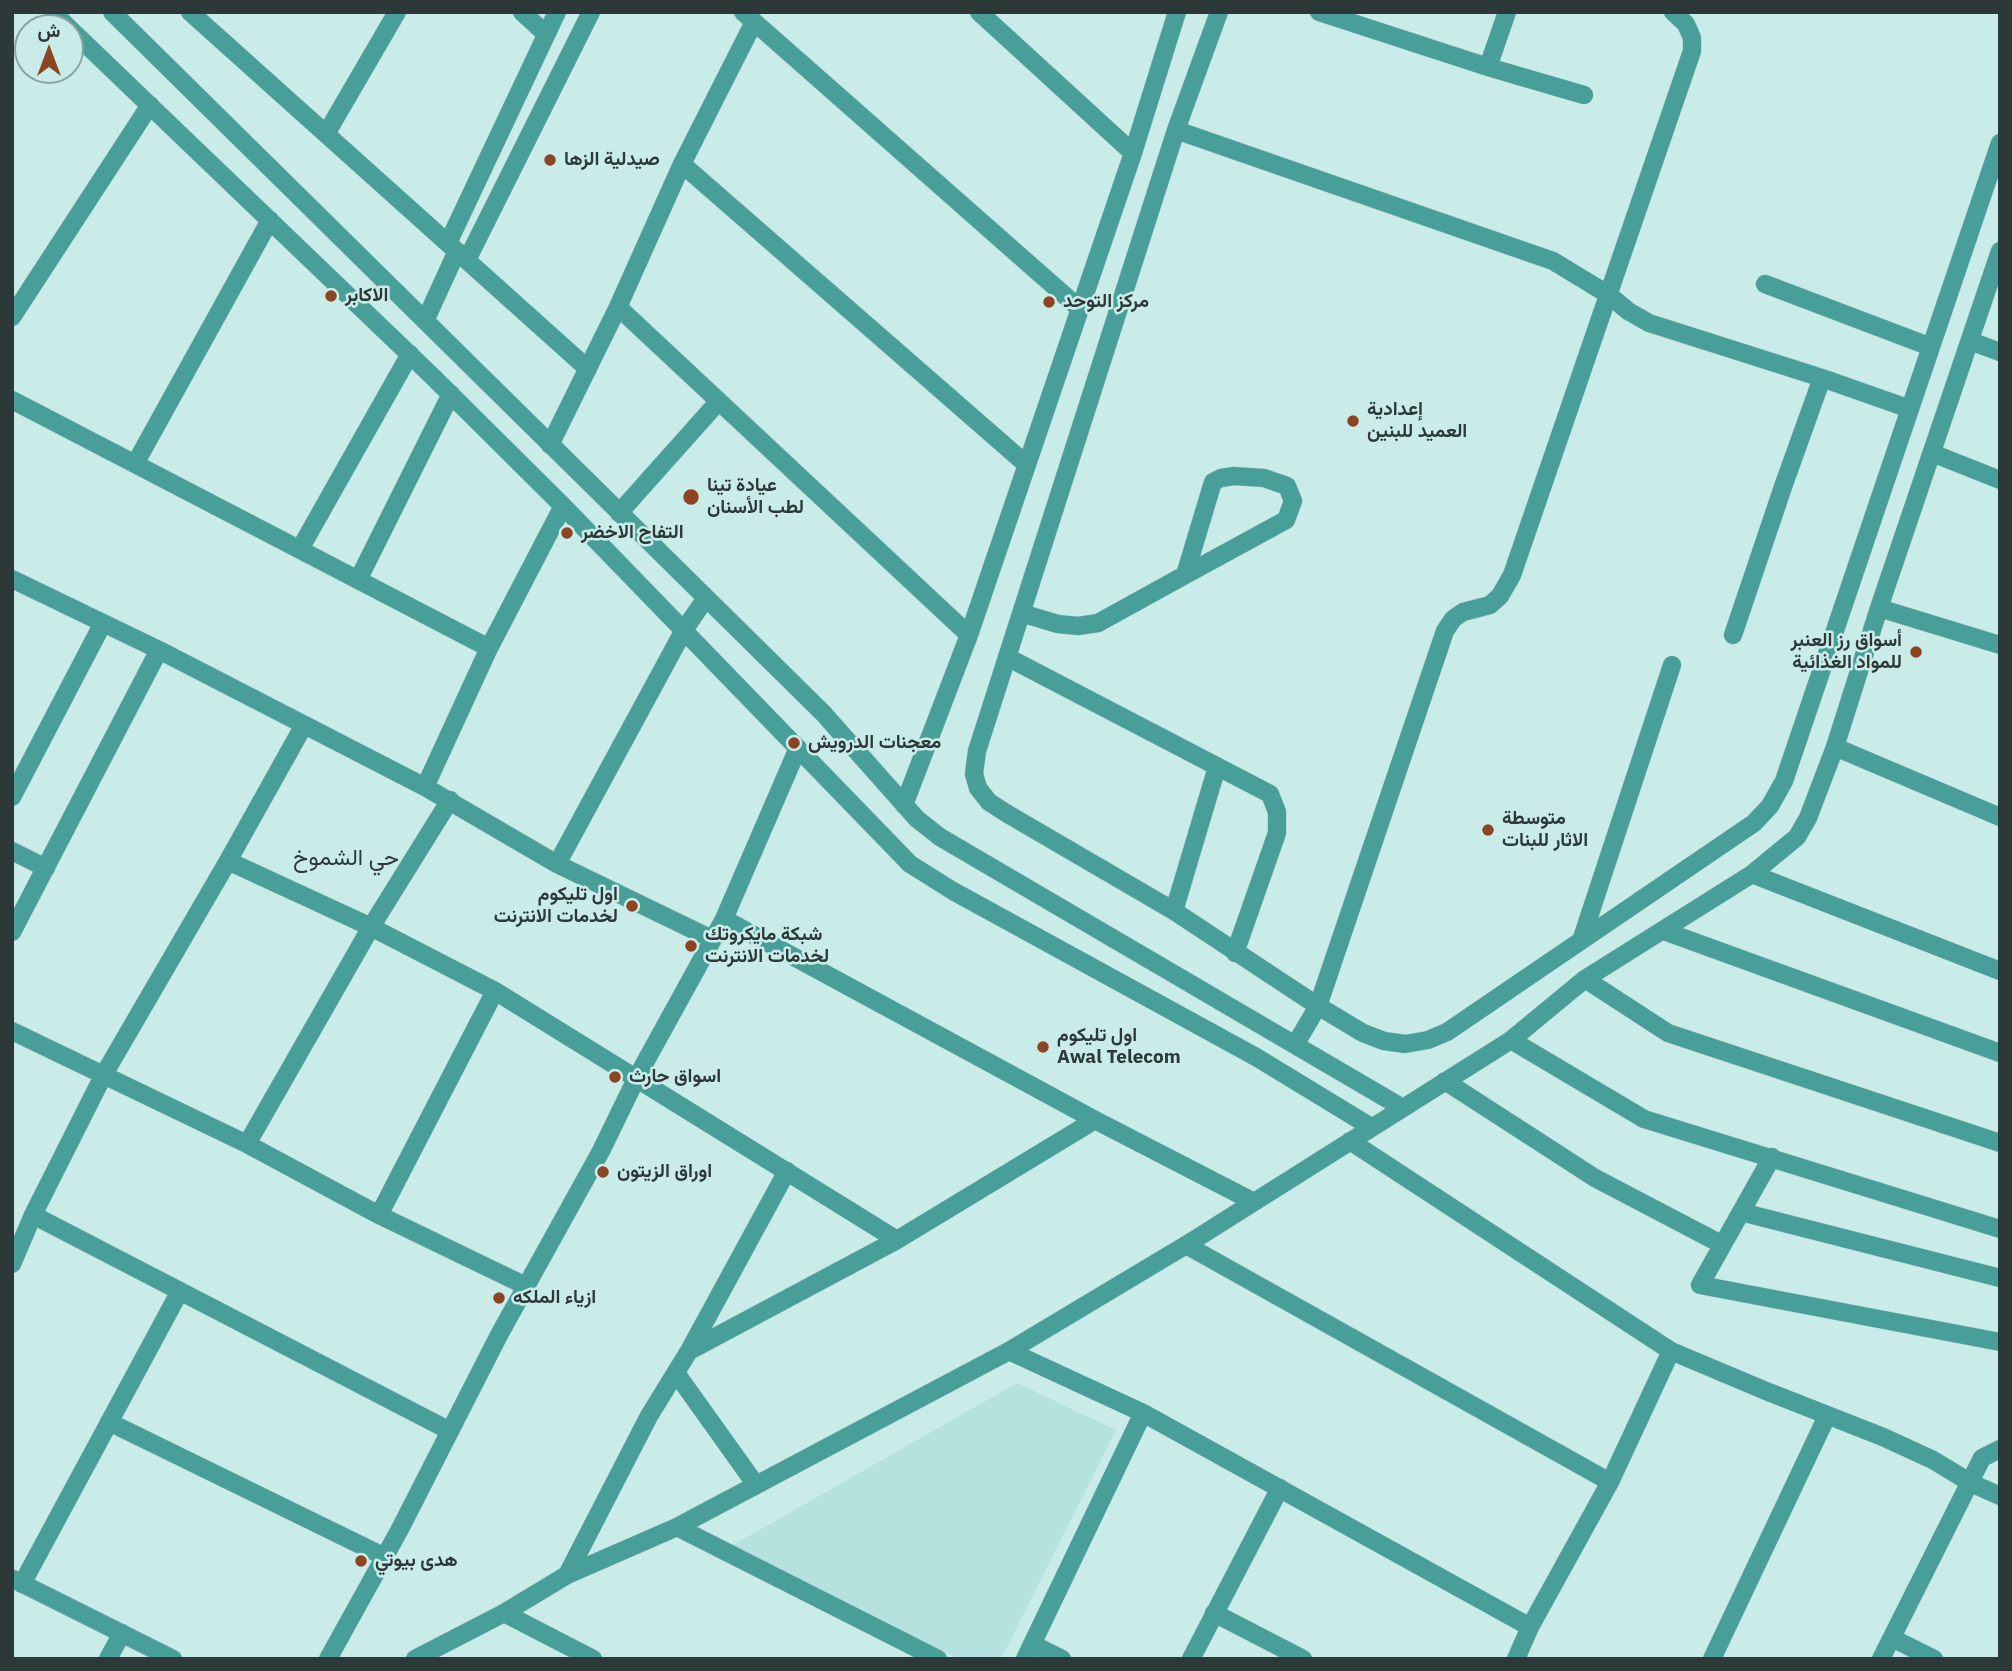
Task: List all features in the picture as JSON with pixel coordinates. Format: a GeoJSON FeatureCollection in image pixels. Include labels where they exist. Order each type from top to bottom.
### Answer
{"type":"FeatureCollection","features":[{"type":"Feature","properties":{"kind":"street"},"geometry":{"type":"LineString","coordinates":[[112,12],[823,713],[904,805],[940,837],[1401,1107]]}},
{"type":"Feature","properties":{"kind":"street"},"geometry":{"type":"LineString","coordinates":[[190,12],[588,369]]}},
{"type":"Feature","properties":{"kind":"street"},"geometry":{"type":"LineString","coordinates":[[326,134],[397,12]]}},
{"type":"Feature","properties":{"kind":"street"},"geometry":{"type":"LineString","coordinates":[[522,12],[547,34]]}},
{"type":"Feature","properties":{"kind":"street"},"geometry":{"type":"LineString","coordinates":[[425,321],[557,12]]}},
{"type":"Feature","properties":{"kind":"street"},"geometry":{"type":"LineString","coordinates":[[457,251],[591,12]]}},
{"type":"Feature","properties":{"kind":"street"},"geometry":{"type":"LineString","coordinates":[[979,12],[1001,21],[1133,153]]}},
{"type":"Feature","properties":{"kind":"street"},"geometry":{"type":"LineString","coordinates":[[904,805],[969,635],[1133,153],[1177,12]]}},
{"type":"Feature","properties":{"kind":"street"},"geometry":{"type":"LineString","coordinates":[[1219,12],[1176,130],[1007,657],[978,751],[974,774],[978,788],[989,802],[1174,911],[1318,1006],[1363,1033],[1384,1041],[1405,1044],[1428,1040],[1447,1032],[1754,823],[1770,806],[1784,781],[2000,143]]}},
{"type":"Feature","properties":{"kind":"street"},"geometry":{"type":"LineString","coordinates":[[1319,12],[1584,95]]}},
{"type":"Feature","properties":{"kind":"street"},"geometry":{"type":"LineString","coordinates":[[1488,67],[1507,12]]}},
{"type":"Feature","properties":{"kind":"street"},"geometry":{"type":"LineString","coordinates":[[1295,1045],[1318,1006],[1445,631],[1453,619],[1463,612],[1490,605],[1500,596],[1512,575],[1692,51],[1692,38],[1686,24],[1673,12]]}},
{"type":"Feature","properties":{"kind":"street"},"geometry":{"type":"LineString","coordinates":[[550,445],[618,307],[748,17],[1080,309]]}},
{"type":"Feature","properties":{"kind":"street"},"geometry":{"type":"LineString","coordinates":[[84,41],[451,394],[910,863],[953,891],[1255,1056],[1371,1127]]}},
{"type":"Feature","properties":{"kind":"street"},"geometry":{"type":"LineString","coordinates":[[12,317],[150,104]]}},
{"type":"Feature","properties":{"kind":"street"},"geometry":{"type":"LineString","coordinates":[[1176,130],[1553,261],[1649,323],[1910,408]]}},
{"type":"Feature","properties":{"kind":"street"},"geometry":{"type":"LineString","coordinates":[[682,164],[1027,465]]}},
{"type":"Feature","properties":{"kind":"street"},"geometry":{"type":"LineString","coordinates":[[135,464],[270,220]]}},
{"type":"Feature","properties":{"kind":"street"},"geometry":{"type":"LineString","coordinates":[[415,1659],[504,1613],[567,1575],[677,1527],[1009,1351],[1186,1245],[1511,1040],[1585,979],[1752,874],[1797,838],[1808,818],[1835,747],[1879,608],[2000,251]]}},
{"type":"Feature","properties":{"kind":"street"},"geometry":{"type":"LineString","coordinates":[[1765,284],[1931,347]]}},
{"type":"Feature","properties":{"kind":"street"},"geometry":{"type":"LineString","coordinates":[[618,307],[969,635]]}},
{"type":"Feature","properties":{"kind":"street"},"geometry":{"type":"LineString","coordinates":[[1970,341],[2000,352]]}},
{"type":"Feature","properties":{"kind":"street"},"geometry":{"type":"LineString","coordinates":[[300,550],[410,354]]}},
{"type":"Feature","properties":{"kind":"street"},"geometry":{"type":"LineString","coordinates":[[1733,635],[1822,378]]}},
{"type":"Feature","properties":{"kind":"street"},"geometry":{"type":"LineString","coordinates":[[358,580],[451,394]]}},
{"type":"Feature","properties":{"kind":"street"},"geometry":{"type":"LineString","coordinates":[[12,400],[489,648]]}},
{"type":"Feature","properties":{"kind":"street"},"geometry":{"type":"LineString","coordinates":[[619,513],[719,401]]}},
{"type":"Feature","properties":{"kind":"street"},"geometry":{"type":"LineString","coordinates":[[1932,453],[2000,480]]}},
{"type":"Feature","properties":{"kind":"street"},"geometry":{"type":"LineString","coordinates":[[1021,613],[1058,624],[1078,626],[1098,623],[1286,520],[1293,501],[1287,486],[1264,478],[1234,475],[1213,482],[1185,575]]}},
{"type":"Feature","properties":{"kind":"street"},"geometry":{"type":"LineString","coordinates":[[425,787],[489,648],[563,506]]}},
{"type":"Feature","properties":{"kind":"street"},"geometry":{"type":"LineString","coordinates":[[12,579],[159,650],[450,800],[556,864],[712,939]]}},
{"type":"Feature","properties":{"kind":"street"},"geometry":{"type":"LineString","coordinates":[[556,864],[684,630],[706,598]]}},
{"type":"Feature","properties":{"kind":"street"},"geometry":{"type":"LineString","coordinates":[[1879,608],[2000,645]]}},
{"type":"Feature","properties":{"kind":"street"},"geometry":{"type":"LineString","coordinates":[[12,797],[103,623]]}},
{"type":"Feature","properties":{"kind":"street"},"geometry":{"type":"LineString","coordinates":[[12,932],[159,650]]}},
{"type":"Feature","properties":{"kind":"street"},"geometry":{"type":"LineString","coordinates":[[1007,657],[1269,794],[1277,812],[1277,833],[1235,953]]}},
{"type":"Feature","properties":{"kind":"street"},"geometry":{"type":"LineString","coordinates":[[1581,941],[1672,665]]}},
{"type":"Feature","properties":{"kind":"street"},"geometry":{"type":"LineString","coordinates":[[12,1264],[33,1215],[103,1076],[304,724]]}},
{"type":"Feature","properties":{"kind":"street"},"geometry":{"type":"LineString","coordinates":[[1835,747],[2000,817]]}},
{"type":"Feature","properties":{"kind":"street"},"geometry":{"type":"LineString","coordinates":[[328,1659],[400,1529],[526,1286],[601,1151],[637,1077],[724,919],[798,748]]}},
{"type":"Feature","properties":{"kind":"street"},"geometry":{"type":"LineString","coordinates":[[1174,911],[1217,766]]}},
{"type":"Feature","properties":{"kind":"street"},"geometry":{"type":"LineString","coordinates":[[247,1144],[371,927],[450,800]]}},
{"type":"Feature","properties":{"kind":"street"},"geometry":{"type":"LineString","coordinates":[[12,851],[46,868]]}},
{"type":"Feature","properties":{"kind":"street"},"geometry":{"type":"LineString","coordinates":[[228,861],[371,927],[495,991],[897,1240]]}},
{"type":"Feature","properties":{"kind":"street"},"geometry":{"type":"LineString","coordinates":[[1752,874],[2000,971]]}},
{"type":"Feature","properties":{"kind":"street"},"geometry":{"type":"LineString","coordinates":[[724,919],[1095,1120],[1254,1202]]}},
{"type":"Feature","properties":{"kind":"street"},"geometry":{"type":"LineString","coordinates":[[1664,931],[2000,1053]]}},
{"type":"Feature","properties":{"kind":"street"},"geometry":{"type":"LineString","coordinates":[[1585,979],[1668,1033],[2000,1143]]}},
{"type":"Feature","properties":{"kind":"street"},"geometry":{"type":"LineString","coordinates":[[379,1215],[495,991]]}},
{"type":"Feature","properties":{"kind":"street"},"geometry":{"type":"LineString","coordinates":[[12,1031],[247,1144],[379,1215],[526,1286]]}},
{"type":"Feature","properties":{"kind":"street"},"geometry":{"type":"LineString","coordinates":[[1511,1040],[1644,1119],[2000,1228]]}},
{"type":"Feature","properties":{"kind":"street"},"geometry":{"type":"LineString","coordinates":[[1445,1081],[1595,1178],[1721,1244]]}},
{"type":"Feature","properties":{"kind":"street"},"geometry":{"type":"LineString","coordinates":[[689,1351],[897,1240],[1095,1120]]}},
{"type":"Feature","properties":{"kind":"street"},"geometry":{"type":"LineString","coordinates":[[1350,1141],[1671,1351],[1883,1437],[2000,1496]]}},
{"type":"Feature","properties":{"kind":"street"},"geometry":{"type":"LineString","coordinates":[[1772,1157],[1700,1285],[2000,1342]]}},
{"type":"Feature","properties":{"kind":"street"},"geometry":{"type":"LineString","coordinates":[[567,1575],[649,1416],[689,1351],[787,1171]]}},
{"type":"Feature","properties":{"kind":"street"},"geometry":{"type":"LineString","coordinates":[[1741,1212],[2000,1278]]}},
{"type":"Feature","properties":{"kind":"street"},"geometry":{"type":"LineString","coordinates":[[33,1215],[450,1431]]}},
{"type":"Feature","properties":{"kind":"street"},"geometry":{"type":"LineString","coordinates":[[1186,1245],[1610,1482]]}},
{"type":"Feature","properties":{"kind":"street"},"geometry":{"type":"LineString","coordinates":[[173,1659],[17,1581],[109,1422],[180,1291]]}},
{"type":"Feature","properties":{"kind":"street"},"geometry":{"type":"LineString","coordinates":[[1009,1351],[1143,1413],[1530,1627]]}},
{"type":"Feature","properties":{"kind":"street"},"geometry":{"type":"LineString","coordinates":[[1516,1659],[1530,1627],[1610,1482],[1671,1351]]}},
{"type":"Feature","properties":{"kind":"street"},"geometry":{"type":"LineString","coordinates":[[676,1373],[756,1485]]}},
{"type":"Feature","properties":{"kind":"street"},"geometry":{"type":"LineString","coordinates":[[1062,1659],[1028,1652],[1143,1413]]}},
{"type":"Feature","properties":{"kind":"street"},"geometry":{"type":"LineString","coordinates":[[1712,1659],[1827,1416]]}},
{"type":"Feature","properties":{"kind":"street"},"geometry":{"type":"LineString","coordinates":[[109,1422],[383,1556]]}},
{"type":"Feature","properties":{"kind":"street"},"geometry":{"type":"LineString","coordinates":[[1881,1659],[1982,1458],[2000,1448]]}},
{"type":"Feature","properties":{"kind":"street"},"geometry":{"type":"LineString","coordinates":[[1191,1659],[1280,1488]]}},
{"type":"Feature","properties":{"kind":"street"},"geometry":{"type":"LineString","coordinates":[[677,1527],[938,1659]]}},
{"type":"Feature","properties":{"kind":"street"},"geometry":{"type":"LineString","coordinates":[[504,1613],[593,1659]]}},
{"type":"Feature","properties":{"kind":"street"},"geometry":{"type":"LineString","coordinates":[[1214,1613],[1303,1659]]}},
{"type":"Feature","properties":{"kind":"street"},"geometry":{"type":"LineString","coordinates":[[108,1659],[122,1633]]}},
{"type":"Feature","properties":{"kind":"street"},"geometry":{"type":"LineString","coordinates":[[1892,1638],[1934,1659]]}},
{"type":"Feature","properties":{"kind":"shaded area"},"geometry":{"type":"Polygon","coordinates":[[[1017,1383],[1116,1430],[1001,1659],[959,1659],[733,1545],[1017,1383]]]}},
{"type":"Feature","properties":{"kind":"place","name":"صيدلية الزها"},"geometry":{"type":"Point","coordinates":[550,160]}},
{"type":"Feature","properties":{"kind":"place","name":"الاكابر"},"geometry":{"type":"Point","coordinates":[331,296]}},
{"type":"Feature","properties":{"kind":"place","name":"مركز التوحد"},"geometry":{"type":"Point","coordinates":[1049,302]}},
{"type":"Feature","properties":{"kind":"place","name":"إعدادية العميد للبنين"},"geometry":{"type":"Point","coordinates":[1353,421]}},
{"type":"Feature","properties":{"kind":"place","name":"عيادة تينا لطب الأسنان"},"geometry":{"type":"Point","coordinates":[691,497]}},
{"type":"Feature","properties":{"kind":"place","name":"التفاح الاخضر"},"geometry":{"type":"Point","coordinates":[567,533]}},
{"type":"Feature","properties":{"kind":"place","name":"أسواق رز العنبر للمواد الغذائية"},"geometry":{"type":"Point","coordinates":[1916,652]}},
{"type":"Feature","properties":{"kind":"place","name":"معجنات الدرويش"},"geometry":{"type":"Point","coordinates":[794,743]}},
{"type":"Feature","properties":{"kind":"place","name":"متوسطة الاثار للبنات"},"geometry":{"type":"Point","coordinates":[1488,830]}},
{"type":"Feature","properties":{"kind":"place","name":"اول تليكوم لخدمات الانترنت"},"geometry":{"type":"Point","coordinates":[632,906]}},
{"type":"Feature","properties":{"kind":"place","name":"شبكة مايكروتك لخدمات الانترنت"},"geometry":{"type":"Point","coordinates":[691,946]}},
{"type":"Feature","properties":{"kind":"place","name":"اول تليكوم Awal Telecom"},"geometry":{"type":"Point","coordinates":[1043,1047]}},
{"type":"Feature","properties":{"kind":"place","name":"اسواق حارث"},"geometry":{"type":"Point","coordinates":[615,1077]}},
{"type":"Feature","properties":{"kind":"place","name":"اوراق الزيتون"},"geometry":{"type":"Point","coordinates":[603,1172]}},
{"type":"Feature","properties":{"kind":"place","name":"ازياء الملكه"},"geometry":{"type":"Point","coordinates":[499,1298]}},
{"type":"Feature","properties":{"kind":"place","name":"هدى بيوتي"},"geometry":{"type":"Point","coordinates":[361,1561]}},
{"type":"Feature","properties":{"kind":"district","name":"حي الشموخ"},"geometry":{"type":"Point","coordinates":[346,858]}}]}
